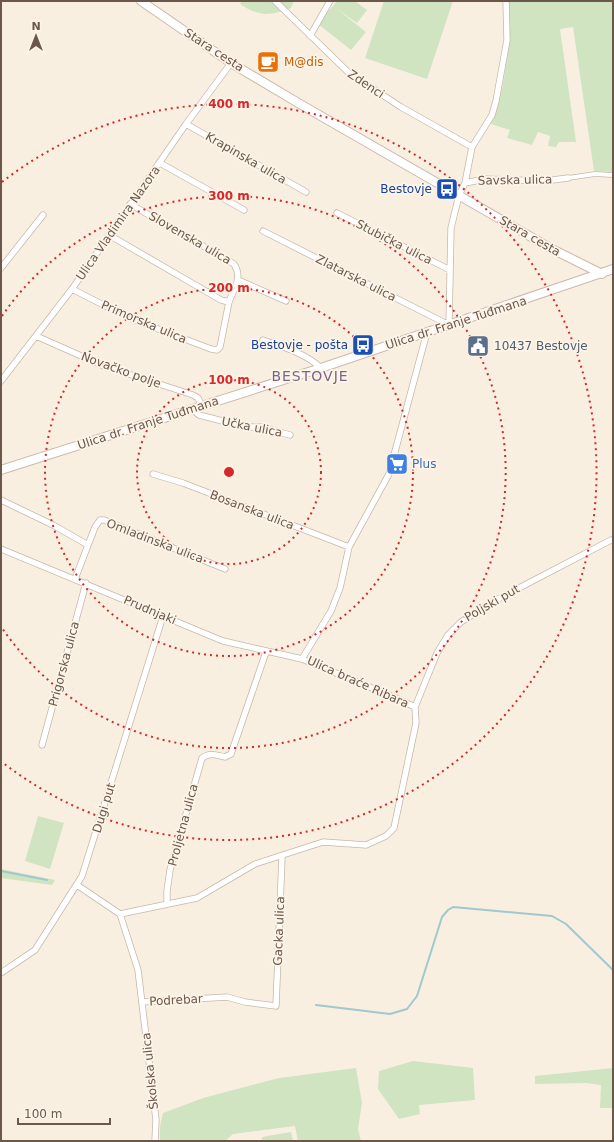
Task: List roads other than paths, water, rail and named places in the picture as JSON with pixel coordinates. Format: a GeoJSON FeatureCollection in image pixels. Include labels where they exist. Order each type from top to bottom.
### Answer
{"type":"FeatureCollection","features":[{"type":"Feature","properties":{"kind":"main road","name":"Stara cesta"},"geometry":{"type":"LineString","coordinates":[[141,1],[231,63],[552,249],[602,274]]}},
{"type":"Feature","properties":{"kind":"main road","name":"Ulica dr. Franje Tuđmana"},"geometry":{"type":"LineString","coordinates":[[1,470],[321,368],[602,274],[613,269]]}},
{"type":"Feature","properties":{"kind":"street","name":"Zdenci"},"geometry":{"type":"LineString","coordinates":[[275,1],[349,73],[361,82],[472,147]]}},
{"type":"Feature","properties":{"kind":"street"},"geometry":{"type":"LineString","coordinates":[[310,36],[330,1]]}},
{"type":"Feature","properties":{"kind":"street"},"geometry":{"type":"LineString","coordinates":[[449,325],[451,228],[459,195],[465,184],[472,147],[492,115],[496,101],[506,40],[506,1]]}},
{"type":"Feature","properties":{"kind":"street","name":"Ulica Vladimira Nazora"},"geometry":{"type":"LineString","coordinates":[[1,381],[72,289],[186,124],[231,63]]}},
{"type":"Feature","properties":{"kind":"street","name":"Krapinska ulica"},"geometry":{"type":"LineString","coordinates":[[186,124],[306,192]]}},
{"type":"Feature","properties":{"kind":"street"},"geometry":{"type":"LineString","coordinates":[[160,163],[244,210]]}},
{"type":"Feature","properties":{"kind":"street","name":"Savska ulica"},"geometry":{"type":"LineString","coordinates":[[465,184],[484,179],[545,181],[594,174],[613,175]]}},
{"type":"Feature","properties":{"kind":"street","name":"Slovenska ulica"},"geometry":{"type":"LineString","coordinates":[[130,204],[234,264],[237,268],[238,280],[229,302],[220,348],[217,350]]}},
{"type":"Feature","properties":{"kind":"street","name":"Stubička ulica"},"geometry":{"type":"LineString","coordinates":[[337,213],[450,270]]}},
{"type":"Feature","properties":{"kind":"street"},"geometry":{"type":"LineString","coordinates":[[1,268],[43,215]]}},
{"type":"Feature","properties":{"kind":"street","name":"Zlatarska ulica"},"geometry":{"type":"LineString","coordinates":[[263,231],[449,325]]}},
{"type":"Feature","properties":{"kind":"street"},"geometry":{"type":"LineString","coordinates":[[109,234],[222,300],[229,302]]}},
{"type":"Feature","properties":{"kind":"street","name":"Slovenska ulica"},"geometry":{"type":"LineString","coordinates":[[238,280],[286,301]]}},
{"type":"Feature","properties":{"kind":"street","name":"Primorska ulica"},"geometry":{"type":"LineString","coordinates":[[72,289],[129,318],[217,350]]}},
{"type":"Feature","properties":{"kind":"street","name":"Ulica braće Ribara"},"geometry":{"type":"LineString","coordinates":[[120,914],[197,898],[255,864],[282,857],[323,842],[366,845],[386,836],[394,828],[416,723],[415,708],[396,698],[302,660],[331,611],[340,588],[349,547],[388,474],[427,332]]}},
{"type":"Feature","properties":{"kind":"street","name":"Novačko polje"},"geometry":{"type":"LineString","coordinates":[[36,336],[104,366],[193,395],[198,398],[202,406]]}},
{"type":"Feature","properties":{"kind":"street"},"geometry":{"type":"LineString","coordinates":[[263,340],[313,360],[321,368]]}},
{"type":"Feature","properties":{"kind":"street","name":"Učka ulica"},"geometry":{"type":"LineString","coordinates":[[192,409],[199,415],[245,427],[262,427],[290,435]]}},
{"type":"Feature","properties":{"kind":"street","name":"Bosanska ulica"},"geometry":{"type":"LineString","coordinates":[[153,474],[183,483],[349,547]]}},
{"type":"Feature","properties":{"kind":"street"},"geometry":{"type":"LineString","coordinates":[[1,500],[53,524],[88,545]]}},
{"type":"Feature","properties":{"kind":"street","name":"Omladinska ulica"},"geometry":{"type":"LineString","coordinates":[[75,579],[98,522],[104,520],[225,569]]}},
{"type":"Feature","properties":{"kind":"street","name":"Poljski put"},"geometry":{"type":"LineString","coordinates":[[415,708],[437,653],[448,635],[461,622],[496,600],[611,540]]}},
{"type":"Feature","properties":{"kind":"street","name":"Prudnjaki"},"geometry":{"type":"LineString","coordinates":[[1,548],[223,641],[302,660]]}},
{"type":"Feature","properties":{"kind":"street","name":"Prigorska ulica"},"geometry":{"type":"LineString","coordinates":[[42,745],[86,583]]}},
{"type":"Feature","properties":{"kind":"street","name":"Dugi put"},"geometry":{"type":"LineString","coordinates":[[1,973],[35,950],[77,885],[91,850],[163,616]]}},
{"type":"Feature","properties":{"kind":"street","name":"Proljetna ulica"},"geometry":{"type":"LineString","coordinates":[[167,904],[166,891],[170,870],[190,795],[202,758],[207,754],[225,757],[231,754],[266,652]]}},
{"type":"Feature","properties":{"kind":"street","name":"Gacka ulica"},"geometry":{"type":"LineString","coordinates":[[276,1006],[282,857]]}},
{"type":"Feature","properties":{"kind":"street"},"geometry":{"type":"LineString","coordinates":[[77,885],[120,914]]}},
{"type":"Feature","properties":{"kind":"street","name":"Podrebar"},"geometry":{"type":"LineString","coordinates":[[120,914],[138,970],[142,1002],[227,996],[245,1002],[276,1006]]}},
{"type":"Feature","properties":{"kind":"street","name":"Školska ulica"},"geometry":{"type":"LineString","coordinates":[[142,1002],[156,1120],[155,1141]]}},
{"type":"Feature","properties":{"kind":"waterway"},"geometry":{"type":"LineString","coordinates":[[1,871],[47,880]]}},
{"type":"Feature","properties":{"kind":"waterway"},"geometry":{"type":"LineString","coordinates":[[316,1005],[390,1014],[407,1009],[417,996],[442,917],[453,907],[552,916],[566,924],[613,970]]}},
{"type":"Feature","properties":{"kind":"place","name":"M@dis"},"geometry":{"type":"Point","coordinates":[268,62]}},
{"type":"Feature","properties":{"kind":"place","name":"Bestovje"},"geometry":{"type":"Point","coordinates":[447,189]}},
{"type":"Feature","properties":{"kind":"place","name":"Bestovje - pošta"},"geometry":{"type":"Point","coordinates":[363,345]}},
{"type":"Feature","properties":{"kind":"place","name":"10437 Bestovje"},"geometry":{"type":"Point","coordinates":[478,346]}},
{"type":"Feature","properties":{"kind":"place","name":"Plus"},"geometry":{"type":"Point","coordinates":[397,464]}},
{"type":"Feature","properties":{"kind":"district","name":"BESTOVJE"},"geometry":{"type":"Point","coordinates":[310,376]}}]}
